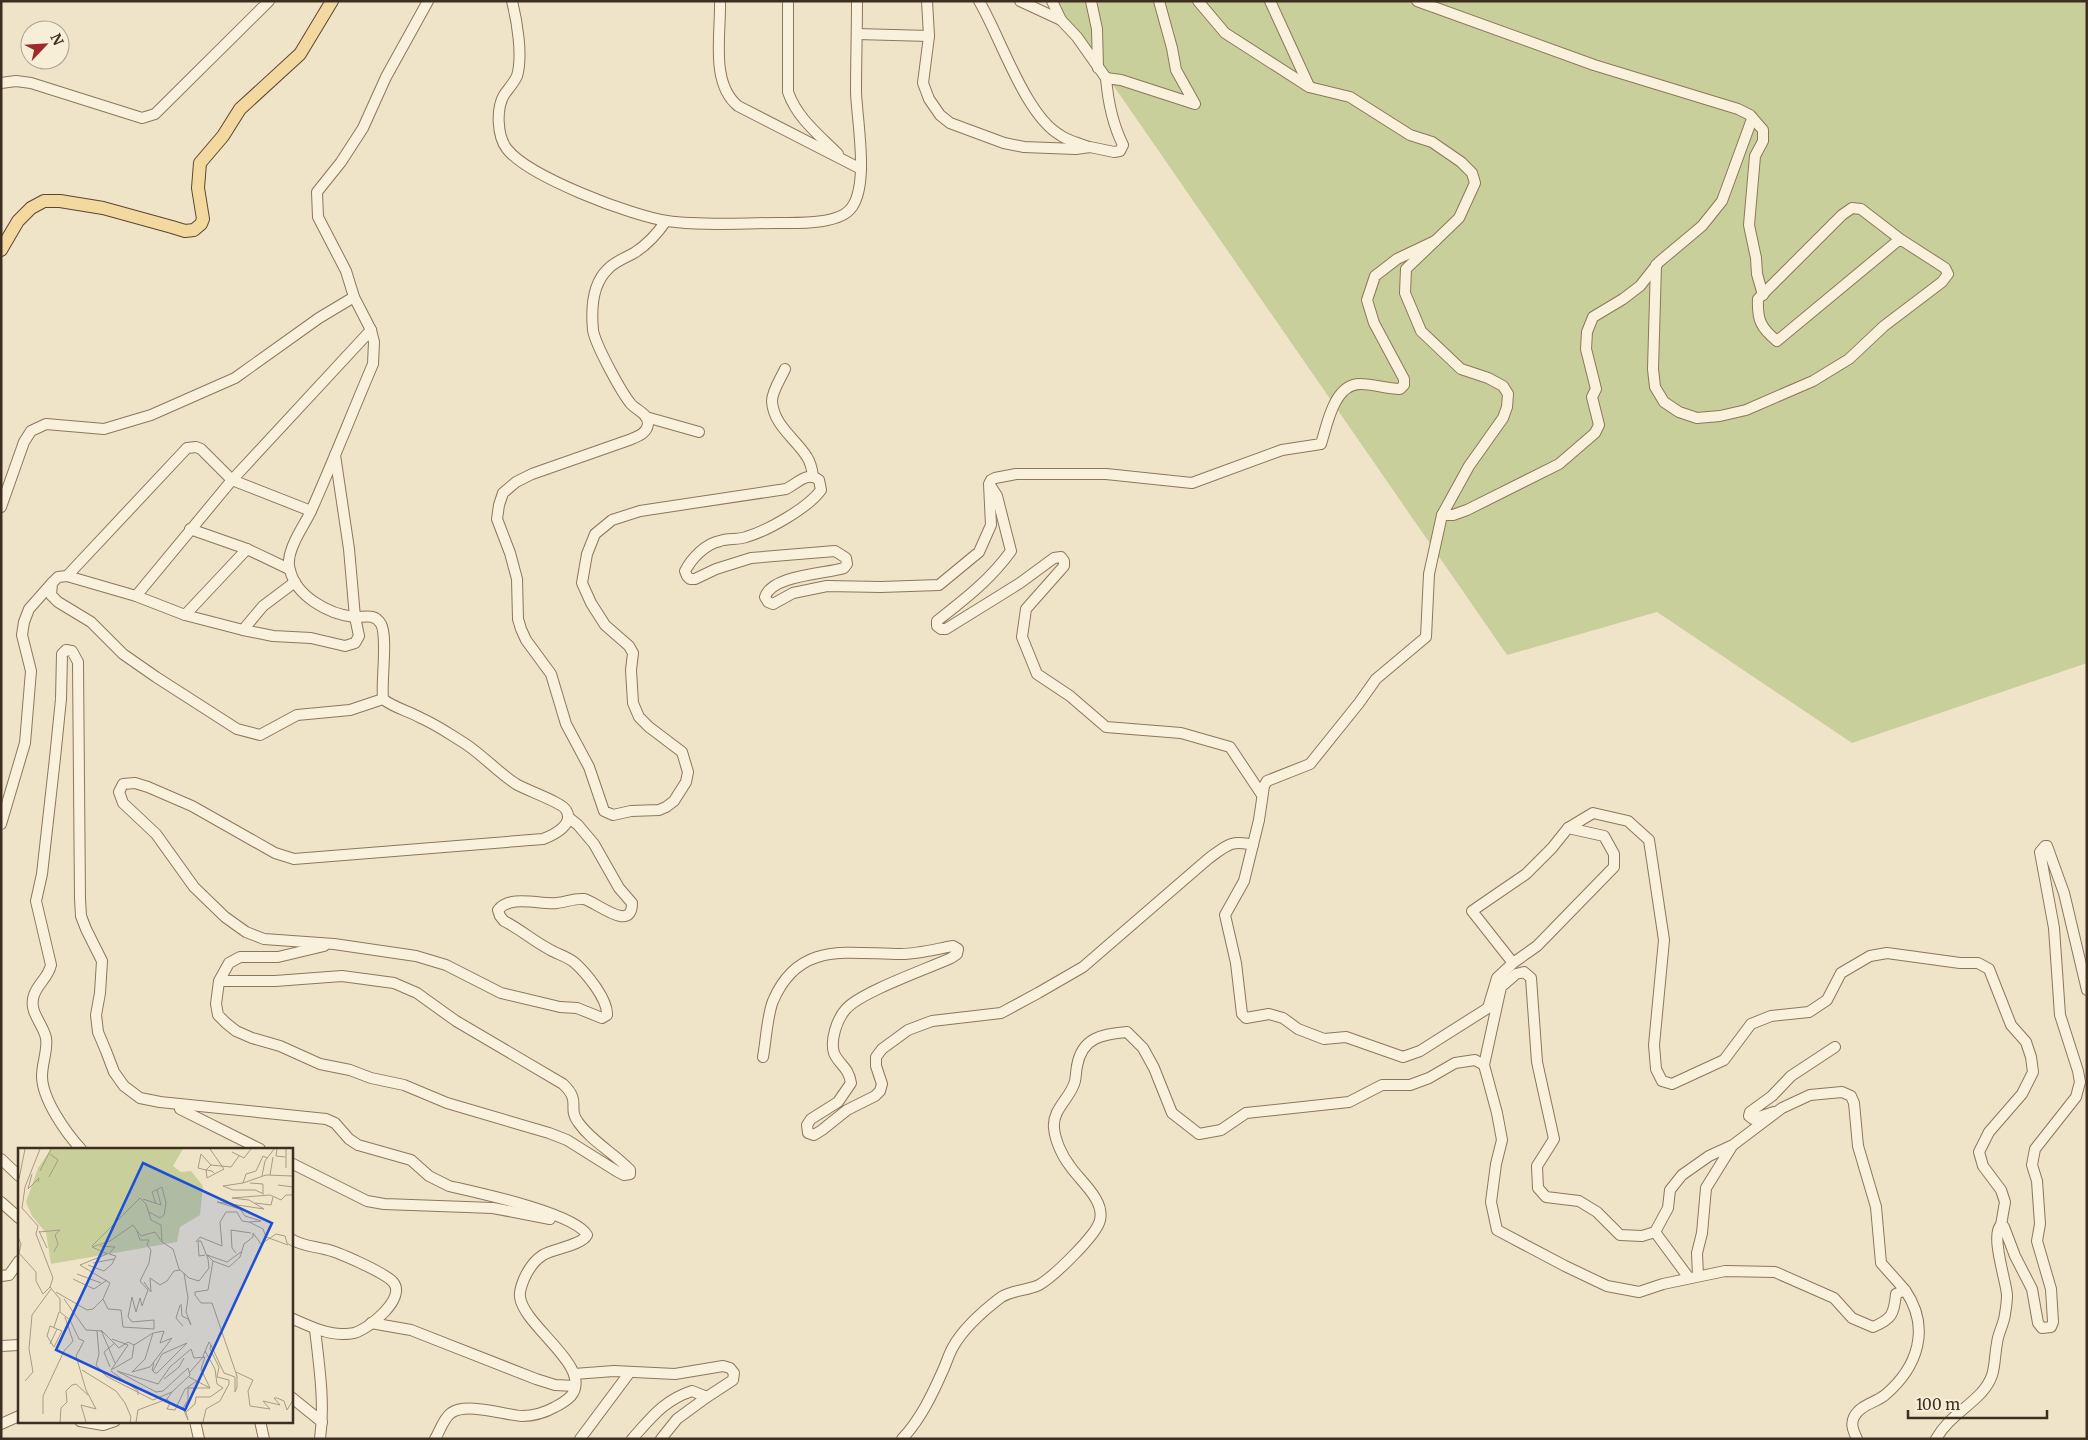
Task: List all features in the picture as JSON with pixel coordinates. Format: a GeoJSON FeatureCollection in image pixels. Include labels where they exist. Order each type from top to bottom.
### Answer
{"type":"FeatureCollection","features":[{"type":"Feature","properties":{"kind":"main road"},"geometry":{"type":"LineString","coordinates":[[1,250],[18,220],[31,208],[44,201],[60,201],[103,208],[179,229],[194,230],[201,224],[203,219],[198,188],[200,163],[223,136],[240,109],[300,54],[332,1]]}},
{"type":"Feature","properties":{"kind":"street"},"geometry":{"type":"LineString","coordinates":[[1,83],[16,81],[30,83],[142,118],[149,117],[155,114],[269,1]]}},
{"type":"Feature","properties":{"kind":"street"},"geometry":{"type":"LineString","coordinates":[[383,699],[384,636],[381,623],[365,615],[354,617],[318,605],[295,582],[289,568],[291,552],[311,511],[373,364],[374,342],[371,330],[354,297],[346,271],[318,217],[317,192],[341,162],[363,128],[386,77],[428,1]]}},
{"type":"Feature","properties":{"kind":"street"},"geometry":{"type":"LineString","coordinates":[[512,1],[517,23],[517,76],[503,97],[499,108],[500,130],[507,149],[532,170],[592,197],[638,214],[666,221],[688,223],[794,223],[830,220],[846,214],[853,206],[859,189],[861,169],[856,93],[857,1]]}},
{"type":"Feature","properties":{"kind":"street"},"geometry":{"type":"LineString","coordinates":[[720,1],[720,80],[731,101],[861,169]]}},
{"type":"Feature","properties":{"kind":"street"},"geometry":{"type":"LineString","coordinates":[[788,1],[788,92],[792,104],[800,116],[844,160]]}},
{"type":"Feature","properties":{"kind":"street"},"geometry":{"type":"LineString","coordinates":[[927,1],[928,36],[923,83],[929,99],[940,115],[950,123],[1004,143],[1024,147],[1076,149],[1090,147]]}},
{"type":"Feature","properties":{"kind":"street"},"geometry":{"type":"LineString","coordinates":[[979,1],[1017,78],[1039,116],[1059,135],[1090,147],[1114,152],[1120,151],[1123,145],[1114,128],[1108,104],[1106,78],[1077,37],[1061,20],[1052,1]]}},
{"type":"Feature","properties":{"kind":"street"},"geometry":{"type":"LineString","coordinates":[[1020,1],[1061,20]]}},
{"type":"Feature","properties":{"kind":"street"},"geometry":{"type":"LineString","coordinates":[[1091,1],[1097,29],[1098,68]]}},
{"type":"Feature","properties":{"kind":"street"},"geometry":{"type":"LineString","coordinates":[[1106,78],[1121,80],[1195,104],[1176,70],[1159,1]]}},
{"type":"Feature","properties":{"kind":"street"},"geometry":{"type":"LineString","coordinates":[[1198,1],[1225,33],[1309,87],[1350,98],[1410,135],[1432,142],[1462,162],[1472,174],[1475,183],[1459,218],[1406,269],[1405,293],[1421,331],[1461,369],[1488,378],[1503,386],[1508,394],[1507,407],[1502,418],[1469,466],[1442,515],[1429,574],[1426,637],[1376,679],[1310,764],[1267,781],[1264,786],[1259,820],[1244,881],[1225,915],[1236,963],[1242,1014],[1246,1018],[1268,1014],[1283,1018],[1298,1029],[1324,1039],[1346,1037],[1403,1057],[1420,1051],[1492,1009],[1501,987],[1516,974],[1524,972],[1531,978],[1537,1062],[1554,1139],[1537,1166],[1538,1188],[1546,1197],[1579,1201],[1597,1212],[1620,1234],[1642,1236],[1655,1232],[1668,1208],[1670,1190],[1682,1175],[1709,1156],[1733,1145],[1782,1108]]}},
{"type":"Feature","properties":{"kind":"street"},"geometry":{"type":"LineString","coordinates":[[1270,1],[1309,87]]}},
{"type":"Feature","properties":{"kind":"street"},"geometry":{"type":"LineString","coordinates":[[1417,1],[1594,65],[1738,109],[1750,115],[1762,130],[1763,141],[1755,156],[1749,225],[1757,274],[1763,295]]}},
{"type":"Feature","properties":{"kind":"street"},"geometry":{"type":"LineString","coordinates":[[857,34],[928,36]]}},
{"type":"Feature","properties":{"kind":"street"},"geometry":{"type":"LineString","coordinates":[[1442,515],[1453,515],[1467,510],[1560,464],[1595,433],[1599,425],[1592,405],[1592,397],[1596,389],[1586,349],[1587,332],[1592,318],[1640,286],[1656,265],[1702,226],[1722,202],[1752,119]]}},
{"type":"Feature","properties":{"kind":"street"},"geometry":{"type":"LineString","coordinates":[[1656,265],[1653,369],[1656,386],[1664,402],[1679,412],[1697,418],[1720,416],[1746,410],[1813,380],[1849,359],[1884,326],[1942,282],[1948,274],[1944,268],[1900,239],[1861,209],[1852,208],[1842,215],[1758,299],[1758,310],[1764,330],[1777,342],[1900,239]]}},
{"type":"Feature","properties":{"kind":"street"},"geometry":{"type":"LineString","coordinates":[[666,221],[655,236],[636,251],[608,268],[599,279],[592,301],[594,332],[616,381],[633,407],[646,417],[699,432]]}},
{"type":"Feature","properties":{"kind":"street"},"geometry":{"type":"LineString","coordinates":[[646,417],[648,423],[641,435],[532,474],[516,482],[503,493],[497,519],[510,553],[517,579],[518,619],[521,629],[526,640],[551,674],[566,724],[589,767],[600,804],[608,814],[650,811],[666,807],[674,801],[686,782],[688,772],[682,752],[639,717],[633,703],[632,694],[631,670],[633,653],[629,646],[605,625],[591,603],[582,583],[587,554],[595,534],[612,520],[640,511],[786,489],[805,476],[813,476],[819,480],[821,490],[813,501],[761,532],[744,538],[719,541],[705,548],[690,562],[685,571],[687,576],[690,579],[695,579],[716,569],[751,558],[835,551],[846,558],[847,564],[844,568],[808,574],[772,588],[767,591],[765,597],[768,602],[773,604],[793,593],[827,586],[939,585],[979,552],[991,525],[989,484],[995,478],[1016,474],[1106,474],[1155,481],[1192,483],[1282,450],[1321,444],[1327,421],[1337,398],[1348,388],[1360,384],[1400,389],[1404,385],[1404,379],[1374,323],[1367,300],[1375,276],[1397,259],[1435,242]]}},
{"type":"Feature","properties":{"kind":"street"},"geometry":{"type":"LineString","coordinates":[[1,507],[24,442],[30,431],[46,424],[104,429],[152,415],[234,378],[319,318],[354,297]]}},
{"type":"Feature","properties":{"kind":"street"},"geometry":{"type":"LineString","coordinates":[[136,596],[232,480],[371,330]]}},
{"type":"Feature","properties":{"kind":"street"},"geometry":{"type":"LineString","coordinates":[[785,369],[772,400],[774,409],[788,436],[808,458],[813,476]]}},
{"type":"Feature","properties":{"kind":"street"},"geometry":{"type":"LineString","coordinates":[[67,576],[187,448],[196,446],[201,449],[232,480],[311,511]]}},
{"type":"Feature","properties":{"kind":"street"},"geometry":{"type":"LineString","coordinates":[[1,824],[25,743],[31,671],[22,635],[24,622],[29,608],[58,577],[67,576],[136,596],[185,615],[243,630],[273,636],[311,638],[344,646],[356,643],[359,636],[354,617],[350,558],[335,454]]}},
{"type":"Feature","properties":{"kind":"street"},"geometry":{"type":"LineString","coordinates":[[989,484],[997,496],[1010,551],[995,572],[937,621],[938,626],[941,629],[946,629],[1020,584],[1054,558],[1061,558],[1064,561],[1064,566],[1026,609],[1022,637],[1037,674],[1070,696],[1106,727],[1180,733],[1230,747],[1262,795]]}},
{"type":"Feature","properties":{"kind":"street"},"geometry":{"type":"LineString","coordinates":[[190,529],[246,549],[289,568]]}},
{"type":"Feature","properties":{"kind":"street"},"geometry":{"type":"LineString","coordinates":[[185,615],[246,549]]}},
{"type":"Feature","properties":{"kind":"street"},"geometry":{"type":"LineString","coordinates":[[243,630],[263,606],[295,582]]}},
{"type":"Feature","properties":{"kind":"street"},"geometry":{"type":"LineString","coordinates":[[52,583],[51,595],[58,602],[91,622],[123,654],[156,678],[237,730],[260,735],[297,715],[350,710],[383,699],[422,718],[462,741],[516,784],[540,797],[557,802],[567,810],[568,816],[564,826],[556,834],[543,839],[294,859],[263,847],[192,806],[148,787],[135,783],[123,784],[119,792],[122,803],[156,834],[194,887],[226,917],[246,932],[264,939],[334,944],[416,956],[446,965],[501,993],[560,1007],[577,1008],[602,1018],[607,1015],[608,1009],[604,1000],[580,968],[574,962],[548,949],[504,921],[498,910],[506,903],[557,903],[583,899],[593,902],[619,917],[628,914],[632,909],[632,903],[618,888],[594,844],[568,816]]}},
{"type":"Feature","properties":{"kind":"street"},"geometry":{"type":"LineString","coordinates":[[80,1148],[48,1100],[42,1077],[47,1041],[45,1032],[36,1017],[34,1006],[34,994],[49,975],[51,965],[50,953],[36,901],[42,874],[55,758],[61,699],[62,654],[66,650],[72,651],[78,662],[80,899],[84,922],[102,961],[100,993],[96,1015],[98,1032],[114,1072],[124,1086],[140,1098],[160,1102],[326,1119],[336,1123],[349,1139],[358,1145],[411,1160],[437,1181],[528,1205],[573,1223],[587,1235],[585,1239],[541,1256],[526,1275],[521,1286],[520,1297],[532,1322],[564,1357],[574,1374],[575,1386],[573,1394],[566,1401],[551,1409],[523,1416],[472,1408],[460,1409],[451,1413],[435,1439]]}},
{"type":"Feature","properties":{"kind":"street"},"geometry":{"type":"LineString","coordinates":[[1513,963],[1472,911],[1526,874],[1552,848],[1568,828],[1593,813],[1628,821],[1649,840],[1664,940],[1654,1044],[1656,1069],[1662,1081],[1672,1084],[1724,1060],[1751,1024],[1771,1016],[1809,1012],[1826,1000],[1841,972],[1870,956],[1887,953],[1978,963],[1988,969],[2011,1025],[2026,1042],[2033,1072],[2022,1094],[1989,1132],[1979,1152],[1982,1166],[2001,1190],[2005,1202],[2000,1225],[1997,1229],[1996,1241],[2007,1296],[2005,1316],[1996,1343],[1994,1369],[1991,1380],[1981,1393],[1943,1427],[1936,1439]]}},
{"type":"Feature","properties":{"kind":"street"},"geometry":{"type":"LineString","coordinates":[[1568,828],[1604,836],[1614,854],[1614,867],[1537,946],[1513,963],[1497,978],[1484,1065],[1502,1140],[1496,1164],[1492,1202],[1497,1230],[1607,1286],[1639,1292],[1662,1284],[1725,1271],[1775,1272],[1834,1298],[1852,1318],[1873,1327],[1887,1321],[1895,1310],[1896,1294],[1905,1290]]}},
{"type":"Feature","properties":{"kind":"street"},"geometry":{"type":"LineString","coordinates":[[763,1057],[773,1002],[785,980],[805,961],[842,952],[903,954],[953,946],[958,949],[957,954],[951,958],[871,992],[846,1008],[837,1025],[834,1053],[849,1072],[851,1083],[838,1102],[811,1119],[807,1125],[808,1132],[814,1135],[846,1110],[880,1092],[882,1084],[876,1066],[876,1057],[882,1049],[908,1030],[932,1021],[1001,1013],[1082,967],[1228,844],[1238,841],[1253,845]]}},
{"type":"Feature","properties":{"kind":"street"},"geometry":{"type":"LineString","coordinates":[[2000,1225],[2004,1227],[2015,1256],[2032,1289],[2038,1323],[2042,1328],[2051,1327],[2053,1322],[2051,1289],[2037,1242],[2040,1224],[2037,1181],[2032,1165],[2035,1149],[2076,1097],[2080,1082],[2060,1015],[2054,928],[2040,852],[2045,846],[2047,846],[2051,854],[2064,893],[2087,990]]}},
{"type":"Feature","properties":{"kind":"street"},"geometry":{"type":"LineString","coordinates":[[219,981],[275,981],[342,976],[394,983],[417,993],[456,1020],[563,1084],[572,1092],[575,1101],[576,1120],[630,1170],[630,1174],[624,1175],[618,1172],[567,1140],[548,1133],[447,1103],[404,1085],[320,1064],[280,1046],[252,1038],[226,1023],[218,1015],[216,1004],[219,981],[229,963],[240,957],[278,957],[334,944]]}},
{"type":"Feature","properties":{"kind":"street"},"geometry":{"type":"LineString","coordinates":[[902,1439],[923,1411],[953,1347],[963,1332],[1001,1298],[1012,1292],[1027,1290],[1040,1284],[1056,1272],[1098,1229],[1101,1217],[1098,1204],[1069,1165],[1062,1152],[1054,1127],[1058,1109],[1074,1084],[1080,1053],[1094,1038],[1105,1034],[1128,1032],[1143,1048],[1154,1068],[1172,1113],[1199,1134],[1221,1130],[1246,1114],[1349,1102],[1382,1085],[1410,1085],[1429,1078],[1455,1063],[1475,1060],[1484,1065]]}},
{"type":"Feature","properties":{"kind":"street"},"geometry":{"type":"LineString","coordinates":[[1835,1047],[1791,1076],[1772,1096],[1750,1112],[1749,1116],[1753,1119],[1810,1095],[1842,1092],[1851,1096],[1854,1103],[1858,1146],[1876,1207],[1882,1262],[1915,1304],[1920,1338],[1915,1355],[1903,1378],[1884,1396],[1861,1408],[1854,1418],[1852,1428],[1857,1439]]}},
{"type":"Feature","properties":{"kind":"street"},"geometry":{"type":"LineString","coordinates":[[160,1102],[185,1110],[258,1148]]}},
{"type":"Feature","properties":{"kind":"street"},"geometry":{"type":"LineString","coordinates":[[1693,1277],[1702,1233],[1706,1188],[1733,1145]]}},
{"type":"Feature","properties":{"kind":"street"},"geometry":{"type":"LineString","coordinates":[[1,1159],[18,1175]]}},
{"type":"Feature","properties":{"kind":"street"},"geometry":{"type":"LineString","coordinates":[[292,1164],[367,1201],[384,1204],[493,1208],[573,1223]]}},
{"type":"Feature","properties":{"kind":"street"},"geometry":{"type":"LineString","coordinates":[[1,1202],[18,1217]]}},
{"type":"Feature","properties":{"kind":"street"},"geometry":{"type":"LineString","coordinates":[[1655,1232],[1693,1277]]}},
{"type":"Feature","properties":{"kind":"street"},"geometry":{"type":"LineString","coordinates":[[292,1239],[308,1246],[336,1252],[387,1276],[394,1283],[397,1290],[396,1298],[371,1323],[355,1333],[340,1334],[315,1329],[292,1318]]}},
{"type":"Feature","properties":{"kind":"street"},"geometry":{"type":"LineString","coordinates":[[1,1276],[8,1275],[18,1263]]}},
{"type":"Feature","properties":{"kind":"street"},"geometry":{"type":"LineString","coordinates":[[371,1323],[411,1330],[542,1381],[555,1385],[575,1386]]}},
{"type":"Feature","properties":{"kind":"street"},"geometry":{"type":"LineString","coordinates":[[315,1329],[322,1422],[320,1439]]}},
{"type":"Feature","properties":{"kind":"street"},"geometry":{"type":"LineString","coordinates":[[1,1346],[18,1345]]}},
{"type":"Feature","properties":{"kind":"street"},"geometry":{"type":"LineString","coordinates":[[574,1374],[630,1372],[675,1374],[723,1366],[730,1368],[734,1373],[733,1380],[677,1419],[662,1439]]}},
{"type":"Feature","properties":{"kind":"street"},"geometry":{"type":"LineString","coordinates":[[580,1439],[630,1372]]}},
{"type":"Feature","properties":{"kind":"street"},"geometry":{"type":"LineString","coordinates":[[632,1439],[662,1405],[682,1394],[692,1391],[707,1397]]}},
{"type":"Feature","properties":{"kind":"street"},"geometry":{"type":"LineString","coordinates":[[292,1398],[322,1422]]}},
{"type":"Feature","properties":{"kind":"street"},"geometry":{"type":"LineString","coordinates":[[1,1424],[18,1416]]}},
{"type":"Feature","properties":{"kind":"street"},"geometry":{"type":"LineString","coordinates":[[88,1422],[103,1424],[111,1422]]}},
{"type":"Feature","properties":{"kind":"street"},"geometry":{"type":"LineString","coordinates":[[195,1422],[199,1439]]}},
{"type":"Feature","properties":{"kind":"street"},"geometry":{"type":"LineString","coordinates":[[260,1422],[264,1439]]}},
{"type":"Feature","properties":{"kind":"green space"},"geometry":{"type":"Polygon","coordinates":[[[1055,1],[2087,1],[2087,663],[1852,743],[1657,612],[1507,655],[1055,1]]]}}]}
